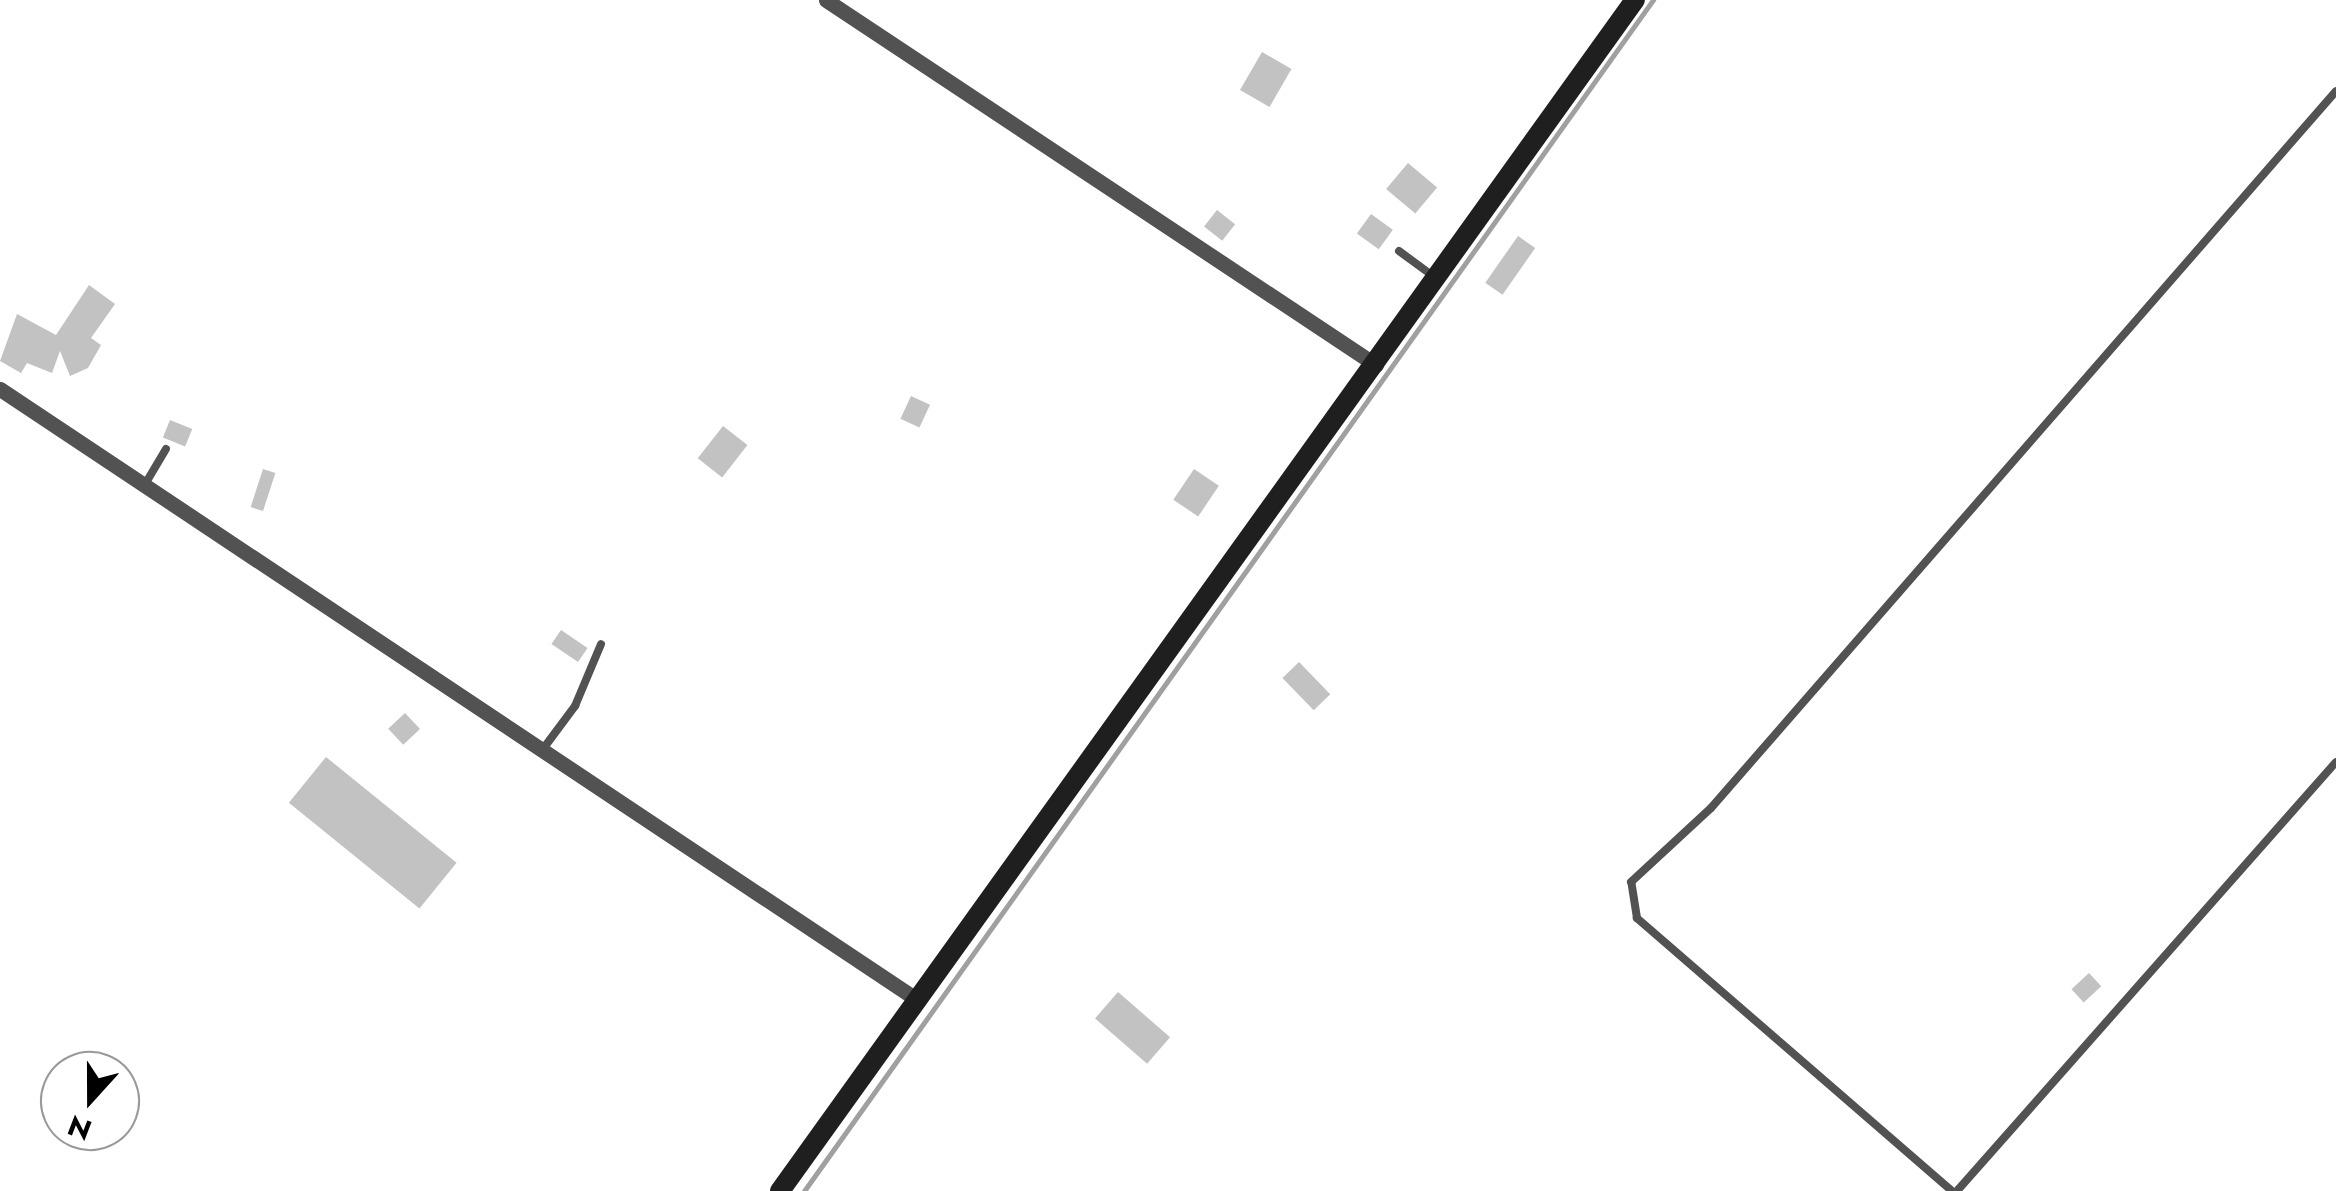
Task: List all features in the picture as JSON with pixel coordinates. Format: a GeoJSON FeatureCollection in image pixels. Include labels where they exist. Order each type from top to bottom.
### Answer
{"type":"FeatureCollection","features":[{"type":"Feature","properties":{"kind":"street"},"geometry":{"type":"LineString","coordinates":[[826,0],[1376,365]]}},
{"type":"Feature","properties":{"kind":"street"},"geometry":{"type":"LineString","coordinates":[[780,1191],[914,997],[1376,365],[1635,0]]}},
{"type":"Feature","properties":{"kind":"street"},"geometry":{"type":"LineString","coordinates":[[0,390],[914,997]]}},
{"type":"Feature","properties":{"kind":"lane"},"geometry":{"type":"LineString","coordinates":[[2336,90],[1712,808],[1631,882],[1637,918],[1955,1191],[2336,762]]}},
{"type":"Feature","properties":{"kind":"lane"},"geometry":{"type":"LineString","coordinates":[[1399,251],[1437,278]]}},
{"type":"Feature","properties":{"kind":"lane"},"geometry":{"type":"LineString","coordinates":[[144,486],[166,449]]}},
{"type":"Feature","properties":{"kind":"lane"},"geometry":{"type":"LineString","coordinates":[[543,749],[575,706],[601,644]]}},
{"type":"Feature","properties":{"kind":"building"},"geometry":{"type":"Polygon","coordinates":[[[1262,52],[1291,69],[1269,107],[1240,90],[1262,52]]]}},
{"type":"Feature","properties":{"kind":"building"},"geometry":{"type":"Polygon","coordinates":[[[1408,163],[1437,187],[1415,213],[1386,189],[1408,163]]]}},
{"type":"Feature","properties":{"kind":"building"},"geometry":{"type":"Polygon","coordinates":[[[1217,210],[1235,224],[1222,241],[1204,227],[1217,210]]]}},
{"type":"Feature","properties":{"kind":"building"},"geometry":{"type":"Polygon","coordinates":[[[1371,214],[1393,230],[1379,249],[1357,233],[1371,214]]]}},
{"type":"Feature","properties":{"kind":"building"},"geometry":{"type":"Polygon","coordinates":[[[1518,236],[1535,248],[1503,295],[1485,283],[1518,236]]]}},
{"type":"Feature","properties":{"kind":"building"},"geometry":{"type":"Polygon","coordinates":[[[89,285],[115,304],[91,338],[101,345],[88,368],[70,376],[60,351],[52,373],[27,363],[21,373],[0,361],[17,314],[56,335],[89,285]]]}},
{"type":"Feature","properties":{"kind":"building"},"geometry":{"type":"Polygon","coordinates":[[[911,396],[930,405],[919,428],[900,419],[911,396]]]}},
{"type":"Feature","properties":{"kind":"building"},"geometry":{"type":"Polygon","coordinates":[[[170,420],[192,429],[185,447],[163,438],[170,420]]]}},
{"type":"Feature","properties":{"kind":"building"},"geometry":{"type":"Polygon","coordinates":[[[723,426],[747,445],[722,477],[698,458],[723,426]]]}},
{"type":"Feature","properties":{"kind":"building"},"geometry":{"type":"Polygon","coordinates":[[[263,469],[275,473],[263,511],[251,507],[263,469]]]}},
{"type":"Feature","properties":{"kind":"building"},"geometry":{"type":"Polygon","coordinates":[[[1194,469],[1219,486],[1198,516],[1173,500],[1194,469]]]}},
{"type":"Feature","properties":{"kind":"building"},"geometry":{"type":"Polygon","coordinates":[[[561,630],[588,648],[578,662],[551,644],[561,630]]]}},
{"type":"Feature","properties":{"kind":"building"},"geometry":{"type":"Polygon","coordinates":[[[1299,662],[1330,694],[1314,710],[1282,678],[1299,662]]]}},
{"type":"Feature","properties":{"kind":"building"},"geometry":{"type":"Polygon","coordinates":[[[405,713],[420,729],[403,745],[388,729],[405,713]]]}},
{"type":"Feature","properties":{"kind":"building"},"geometry":{"type":"Polygon","coordinates":[[[326,757],[457,863],[419,909],[289,803],[326,757]]]}},
{"type":"Feature","properties":{"kind":"building"},"geometry":{"type":"Polygon","coordinates":[[[2089,973],[2101,986],[2084,1003],[2071,989],[2089,973]]]}},
{"type":"Feature","properties":{"kind":"building"},"geometry":{"type":"Polygon","coordinates":[[[1118,992],[1170,1037],[1147,1064],[1095,1018],[1118,992]]]}},
{"type":"Feature","properties":{"kind":"waterway"},"geometry":{"type":"LineString","coordinates":[[804,1191],[1653,0]]}}]}
